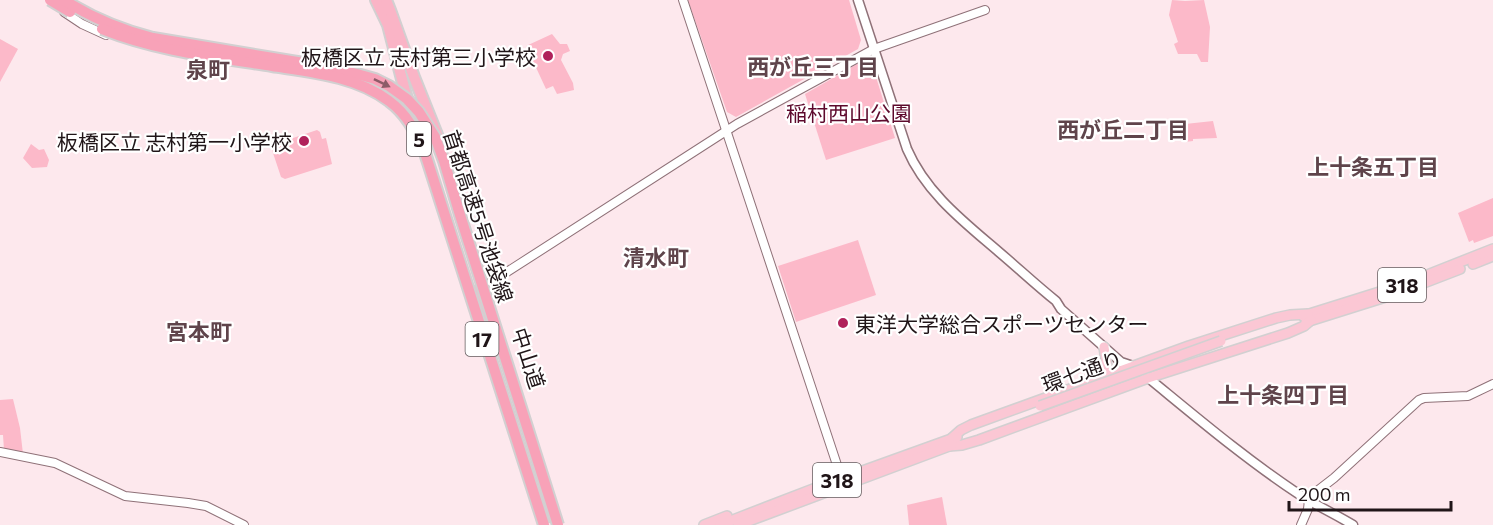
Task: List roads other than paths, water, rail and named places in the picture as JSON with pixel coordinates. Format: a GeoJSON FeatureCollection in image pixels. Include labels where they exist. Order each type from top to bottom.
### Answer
{"type":"FeatureCollection","features":[{"type":"Feature","properties":{"kind":"highway","name":"首都高速5号池袋線"},"geometry":{"type":"LineString","coordinates":[[48,0],[99,27],[151,46],[298,70],[334,77],[363,86],[389,100],[403,113],[415,131],[425,153],[542,525]]}},
{"type":"Feature","properties":{"kind":"highway","name":"首都高速5号池袋線"},"geometry":{"type":"LineString","coordinates":[[64,0],[102,21],[175,43],[343,70],[375,79],[401,94],[413,106],[431,130],[444,161],[560,525]]}},
{"type":"Feature","properties":{"kind":"highway","name":"中山道"},"geometry":{"type":"LineString","coordinates":[[376,0],[388,25],[418,139],[434,186],[477,291],[560,525]]}},
{"type":"Feature","properties":{"kind":"highway","name":"中山道"},"geometry":{"type":"LineString","coordinates":[[386,0],[438,137],[469,233],[484,352],[542,525]]}},
{"type":"Feature","properties":{"kind":"highway","name":"5"},"geometry":{"type":"LineString","coordinates":[[460,215],[459,231],[538,482]]}},
{"type":"Feature","properties":{"kind":"main road"},"geometry":{"type":"LineString","coordinates":[[858,0],[907,149],[925,182],[949,207],[1056,301],[1061,309],[1121,362],[1133,366]]}},
{"type":"Feature","properties":{"kind":"main road","name":"環七通り"},"geometry":{"type":"LineString","coordinates":[[1309,317],[1419,279],[1493,249]]}},
{"type":"Feature","properties":{"kind":"main road","name":"環七通り"},"geometry":{"type":"LineString","coordinates":[[721,525],[1222,344],[1413,288],[1493,256]]}},
{"type":"Feature","properties":{"kind":"main road"},"geometry":{"type":"LineString","coordinates":[[1056,301],[1064,304],[1133,366],[1209,429],[1277,479],[1353,525]]}},
{"type":"Feature","properties":{"kind":"main road"},"geometry":{"type":"LineString","coordinates":[[1290,315],[1309,317],[1304,326],[1288,333],[1148,378],[979,440],[962,445],[950,442],[961,430],[971,425],[1133,366],[1276,318],[1290,315]]}},
{"type":"Feature","properties":{"kind":"main road"},"geometry":{"type":"LineString","coordinates":[[1103,377],[1107,366],[1104,347]]}},
{"type":"Feature","properties":{"kind":"main road"},"geometry":{"type":"LineString","coordinates":[[704,525],[744,510],[765,511],[758,523],[752,525]]}},
{"type":"Feature","properties":{"kind":"main road","name":"環七通り"},"geometry":{"type":"LineString","coordinates":[[738,525],[765,511]]}},
{"type":"Feature","properties":{"kind":"street"},"geometry":{"type":"LineString","coordinates":[[48,0],[82,24],[134,45],[308,75],[336,81],[369,93],[387,104],[418,139]]}},
{"type":"Feature","properties":{"kind":"street"},"geometry":{"type":"LineString","coordinates":[[683,0],[842,482]]}},
{"type":"Feature","properties":{"kind":"street"},"geometry":{"type":"LineString","coordinates":[[477,291],[736,124],[874,49],[985,10]]}},
{"type":"Feature","properties":{"kind":"street"},"geometry":{"type":"LineString","coordinates":[[1301,525],[1312,495],[1334,478],[1419,400],[1466,397],[1493,384]]}},
{"type":"Feature","properties":{"kind":"street"},"geometry":{"type":"LineString","coordinates":[[0,452],[55,463],[125,496],[206,506],[244,525]]}},
{"type":"Feature","properties":{"kind":"place","name":"板橋区立 志村第三小学校"},"geometry":{"type":"Point","coordinates":[548,56]}},
{"type":"Feature","properties":{"kind":"place","name":"板橋区立 志村第一小学校"},"geometry":{"type":"Point","coordinates":[304,141]}},
{"type":"Feature","properties":{"kind":"place","name":"東洋大学総合スポーツセンター"},"geometry":{"type":"Point","coordinates":[843,323]}},
{"type":"Feature","properties":{"kind":"district","name":"西が丘三丁目"},"geometry":{"type":"Point","coordinates":[813,66]}},
{"type":"Feature","properties":{"kind":"district","name":"泉町"},"geometry":{"type":"Point","coordinates":[208,69]}},
{"type":"Feature","properties":{"kind":"district","name":"西が丘二丁目"},"geometry":{"type":"Point","coordinates":[1123,129]}},
{"type":"Feature","properties":{"kind":"district","name":"上十条五丁目"},"geometry":{"type":"Point","coordinates":[1373,166]}},
{"type":"Feature","properties":{"kind":"district","name":"清水町"},"geometry":{"type":"Point","coordinates":[656,257]}},
{"type":"Feature","properties":{"kind":"district","name":"宮本町"},"geometry":{"type":"Point","coordinates":[199,331]}},
{"type":"Feature","properties":{"kind":"district","name":"上十条四丁目"},"geometry":{"type":"Point","coordinates":[1283,394]}},
{"type":"Feature","properties":{"kind":"park label","name":"稲村西山公園"},"geometry":{"type":"Point","coordinates":[849,112]}}]}
